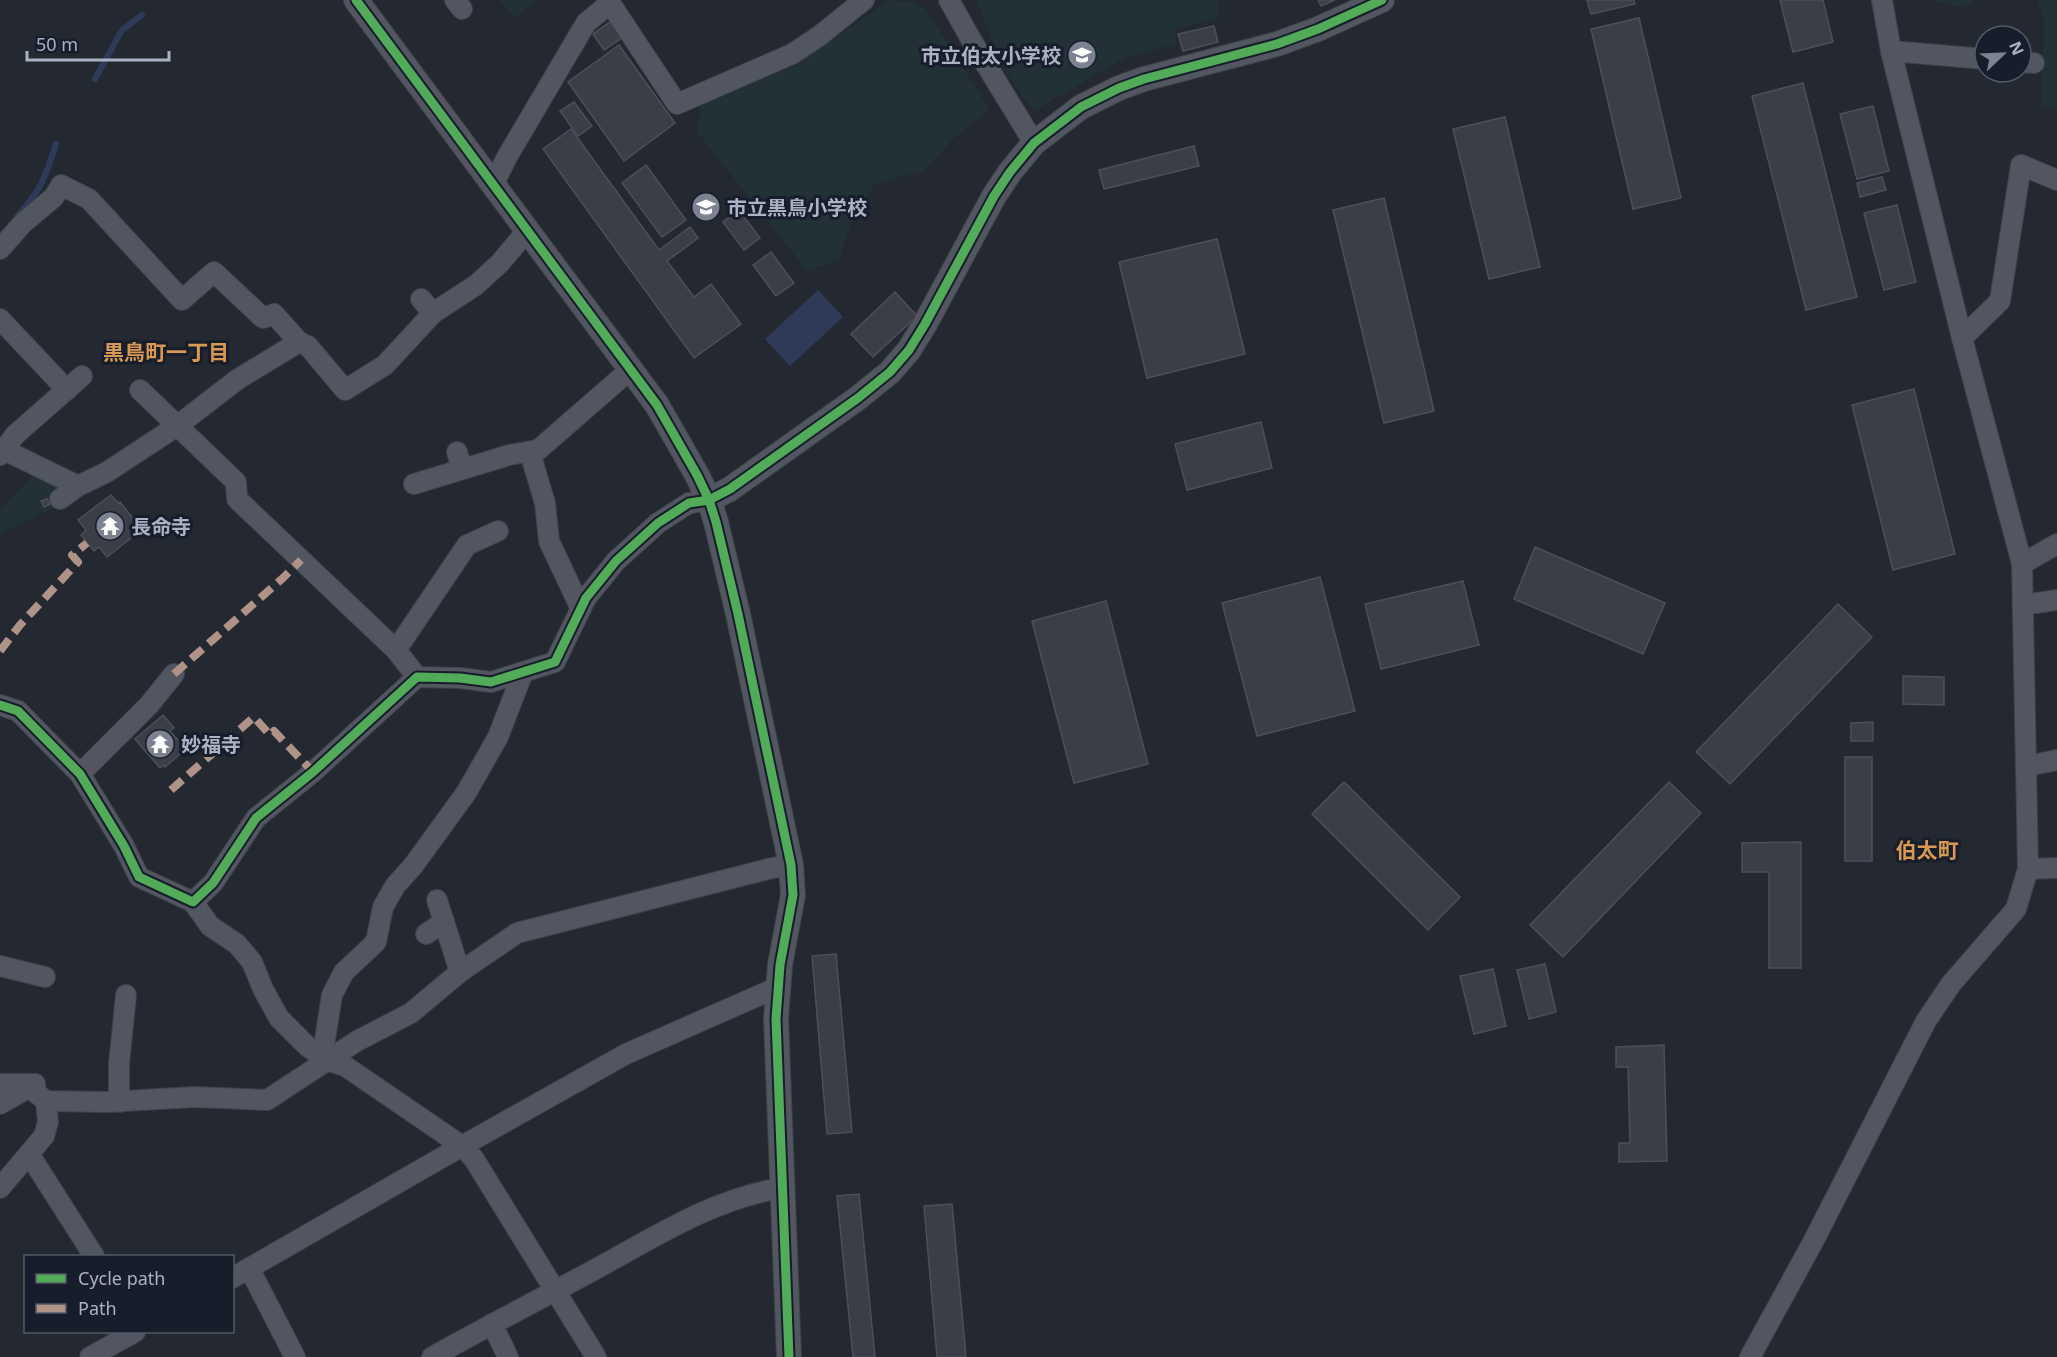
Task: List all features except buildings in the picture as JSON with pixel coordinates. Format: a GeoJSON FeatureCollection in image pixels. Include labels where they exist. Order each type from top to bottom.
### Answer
{"type":"FeatureCollection","features":[{"type":"Feature","properties":{"kind":"street"},"geometry":{"type":"LineString","coordinates":[[356,0],[663,414],[686,453],[709,500],[738,614],[791,865],[793,895],[780,965],[776,1019],[789,1357]]}},
{"type":"Feature","properties":{"kind":"street"},"geometry":{"type":"LineString","coordinates":[[493,185],[586,23],[610,3],[677,104],[792,54],[818,37],[864,0]]}},
{"type":"Feature","properties":{"kind":"street"},"geometry":{"type":"LineString","coordinates":[[949,0],[973,44],[1034,143]]}},
{"type":"Feature","properties":{"kind":"street"},"geometry":{"type":"LineString","coordinates":[[193,902],[213,883],[256,818],[313,772],[417,677],[460,678],[491,682],[555,663],[586,598],[616,561],[658,523],[689,503],[709,500],[740,483],[858,398],[890,372],[909,350],[925,324],[994,196],[1034,143],[1081,107],[1119,88],[1144,79],[1277,44],[1318,29],[1382,0]]}},
{"type":"Feature","properties":{"kind":"street"},"geometry":{"type":"LineString","coordinates":[[1750,1357],[1813,1242],[1926,1021],[1951,984],[2016,909],[2028,869],[2022,564],[1962,338],[1891,51],[1882,0]]}},
{"type":"Feature","properties":{"kind":"street"},"geometry":{"type":"LineString","coordinates":[[1891,51],[1973,58]]}},
{"type":"Feature","properties":{"kind":"street"},"geometry":{"type":"LineString","coordinates":[[1962,338],[2000,301],[2021,165],[2057,180]]}},
{"type":"Feature","properties":{"kind":"street"},"geometry":{"type":"LineString","coordinates":[[0,249],[23,223],[54,197],[62,185],[88,199],[182,300],[214,272],[263,318],[274,314],[299,342],[308,346],[345,390],[385,365],[427,306],[476,285],[500,263],[527,231]]}},
{"type":"Feature","properties":{"kind":"street"},"geometry":{"type":"LineString","coordinates":[[0,319],[67,390]]}},
{"type":"Feature","properties":{"kind":"street"},"geometry":{"type":"LineString","coordinates":[[60,499],[78,486],[107,472],[177,426],[238,379],[299,342]]}},
{"type":"Feature","properties":{"kind":"street"},"geometry":{"type":"LineString","coordinates":[[414,484],[459,460],[530,453],[538,450],[631,369]]}},
{"type":"Feature","properties":{"kind":"street"},"geometry":{"type":"LineString","coordinates":[[78,486],[2,451],[15,435],[82,376]]}},
{"type":"Feature","properties":{"kind":"street"},"geometry":{"type":"LineString","coordinates":[[140,390],[236,482],[237,499],[396,650],[417,677]]}},
{"type":"Feature","properties":{"kind":"street"},"geometry":{"type":"LineString","coordinates":[[530,453],[545,503],[549,542],[581,609]]}},
{"type":"Feature","properties":{"kind":"street"},"geometry":{"type":"LineString","coordinates":[[396,650],[467,545],[498,531]]}},
{"type":"Feature","properties":{"kind":"street"},"geometry":{"type":"LineString","coordinates":[[2022,564],[2057,544]]}},
{"type":"Feature","properties":{"kind":"street"},"geometry":{"type":"LineString","coordinates":[[2023,605],[2057,600]]}},
{"type":"Feature","properties":{"kind":"street"},"geometry":{"type":"LineString","coordinates":[[329,1061],[323,1052],[332,995],[344,972],[376,942],[383,907],[395,886],[424,851],[466,793],[498,737],[524,672]]}},
{"type":"Feature","properties":{"kind":"street"},"geometry":{"type":"LineString","coordinates":[[80,774],[149,705],[174,674]]}},
{"type":"Feature","properties":{"kind":"street"},"geometry":{"type":"LineString","coordinates":[[0,705],[18,711],[80,774],[124,846],[139,877],[193,902],[210,926],[237,944],[252,962],[263,989],[279,1018],[308,1047],[329,1061],[345,1066],[462,1146],[483,1172],[596,1357]]}},
{"type":"Feature","properties":{"kind":"street"},"geometry":{"type":"LineString","coordinates":[[2026,766],[2057,760]]}},
{"type":"Feature","properties":{"kind":"street"},"geometry":{"type":"LineString","coordinates":[[35,1084],[36,1093],[46,1101],[118,1102],[195,1097],[267,1101],[357,1041],[411,1013],[460,972],[517,933],[791,865]]}},
{"type":"Feature","properties":{"kind":"street"},"geometry":{"type":"LineString","coordinates":[[2028,869],[2057,868]]}},
{"type":"Feature","properties":{"kind":"street"},"geometry":{"type":"LineString","coordinates":[[437,900],[460,972]]}},
{"type":"Feature","properties":{"kind":"street"},"geometry":{"type":"LineString","coordinates":[[426,934],[444,922]]}},
{"type":"Feature","properties":{"kind":"street"},"geometry":{"type":"LineString","coordinates":[[0,966],[45,977]]}},
{"type":"Feature","properties":{"kind":"street"},"geometry":{"type":"LineString","coordinates":[[295,1357],[241,1273],[626,1054],[778,987]]}},
{"type":"Feature","properties":{"kind":"street"},"geometry":{"type":"LineString","coordinates":[[118,1102],[119,1064],[126,995]]}},
{"type":"Feature","properties":{"kind":"street"},"geometry":{"type":"LineString","coordinates":[[0,1084],[35,1084]]}},
{"type":"Feature","properties":{"kind":"street"},"geometry":{"type":"LineString","coordinates":[[0,1104],[35,1084]]}},
{"type":"Feature","properties":{"kind":"street"},"geometry":{"type":"LineString","coordinates":[[0,1188],[44,1136],[48,1122],[46,1101]]}},
{"type":"Feature","properties":{"kind":"street"},"geometry":{"type":"LineString","coordinates":[[29,1154],[93,1255]]}},
{"type":"Feature","properties":{"kind":"street"},"geometry":{"type":"LineString","coordinates":[[432,1357],[677,1225],[723,1203],[782,1188]]}},
{"type":"Feature","properties":{"kind":"street"},"geometry":{"type":"LineString","coordinates":[[492,1324],[508,1357]]}},
{"type":"Feature","properties":{"kind":"street"},"geometry":{"type":"LineString","coordinates":[[90,1357],[130,1333]]}},
{"type":"Feature","properties":{"kind":"shaded area"},"geometry":{"type":"Polygon","coordinates":[[[499,0],[536,0],[516,18],[499,0]]]}},
{"type":"Feature","properties":{"kind":"shaded area"},"geometry":{"type":"Polygon","coordinates":[[[888,0],[912,2],[926,9],[990,110],[955,137],[924,171],[876,183],[854,215],[839,260],[807,271],[698,133],[700,106],[793,66],[888,0]]]}},
{"type":"Feature","properties":{"kind":"shaded area","name":"市立伯太小学校"},"geometry":{"type":"Polygon","coordinates":[[[976,0],[1218,0],[1218,18],[1175,29],[1177,44],[1126,57],[1034,111],[1004,70],[976,0]]]}},
{"type":"Feature","properties":{"kind":"shaded area"},"geometry":{"type":"Polygon","coordinates":[[[1933,0],[1976,0],[1955,6],[1933,0]]]}},
{"type":"Feature","properties":{"kind":"shaded area"},"geometry":{"type":"Polygon","coordinates":[[[2037,0],[2057,0],[2057,110],[2041,106],[2044,16],[2037,0]]]}},
{"type":"Feature","properties":{"kind":"shaded area"},"geometry":{"type":"Polygon","coordinates":[[[33,475],[58,487],[60,505],[0,534],[0,511],[33,475]]]}},
{"type":"Feature","properties":{"kind":"water"},"geometry":{"type":"Polygon","coordinates":[[[818,290],[843,317],[790,366],[765,339],[818,290]]]}},
{"type":"Feature","properties":{"kind":"waterway"},"geometry":{"type":"LineString","coordinates":[[95,79],[122,30],[142,15]]}},
{"type":"Feature","properties":{"kind":"waterway"},"geometry":{"type":"LineString","coordinates":[[17,216],[42,183],[56,144]]}},
{"type":"Feature","properties":{"kind":"marked path"},"geometry":{"type":"LineString","coordinates":[[0,651],[20,625],[78,562],[72,555],[87,543]]}},
{"type":"Feature","properties":{"kind":"marked path"},"geometry":{"type":"LineString","coordinates":[[174,674],[301,560]]}},
{"type":"Feature","properties":{"kind":"marked path"},"geometry":{"type":"LineString","coordinates":[[171,790],[254,717],[270,735],[274,731],[313,772]]}},
{"type":"Feature","properties":{"kind":"cycle path"},"geometry":{"type":"LineString","coordinates":[[356,0],[657,405],[709,500],[738,614],[791,865],[793,895],[780,965],[776,1019],[789,1357]]}},
{"type":"Feature","properties":{"kind":"cycle path"},"geometry":{"type":"LineString","coordinates":[[0,705],[18,711],[80,774],[124,846],[139,877],[193,902],[213,883],[256,818],[313,772],[417,677],[460,678],[491,682],[555,662],[586,598],[616,561],[658,523],[689,503],[709,500],[730,489],[858,398],[890,372],[909,350],[925,324],[994,196],[1010,172],[1034,143],[1081,107],[1119,88],[1144,79],[1277,44],[1318,29],[1382,0]]}},
{"type":"Feature","properties":{"kind":"place","name":"市立伯太小学校"},"geometry":{"type":"Point","coordinates":[1082,55]}},
{"type":"Feature","properties":{"kind":"place","name":"市立黒鳥小学校"},"geometry":{"type":"Point","coordinates":[706,207]}},
{"type":"Feature","properties":{"kind":"place","name":"長命寺"},"geometry":{"type":"Point","coordinates":[110,526]}},
{"type":"Feature","properties":{"kind":"place","name":"妙福寺"},"geometry":{"type":"Point","coordinates":[160,744]}},
{"type":"Feature","properties":{"kind":"district","name":"黒鳥町一丁目"},"geometry":{"type":"Point","coordinates":[166,352]}},
{"type":"Feature","properties":{"kind":"district","name":"伯太町"},"geometry":{"type":"Point","coordinates":[1927,850]}}]}
